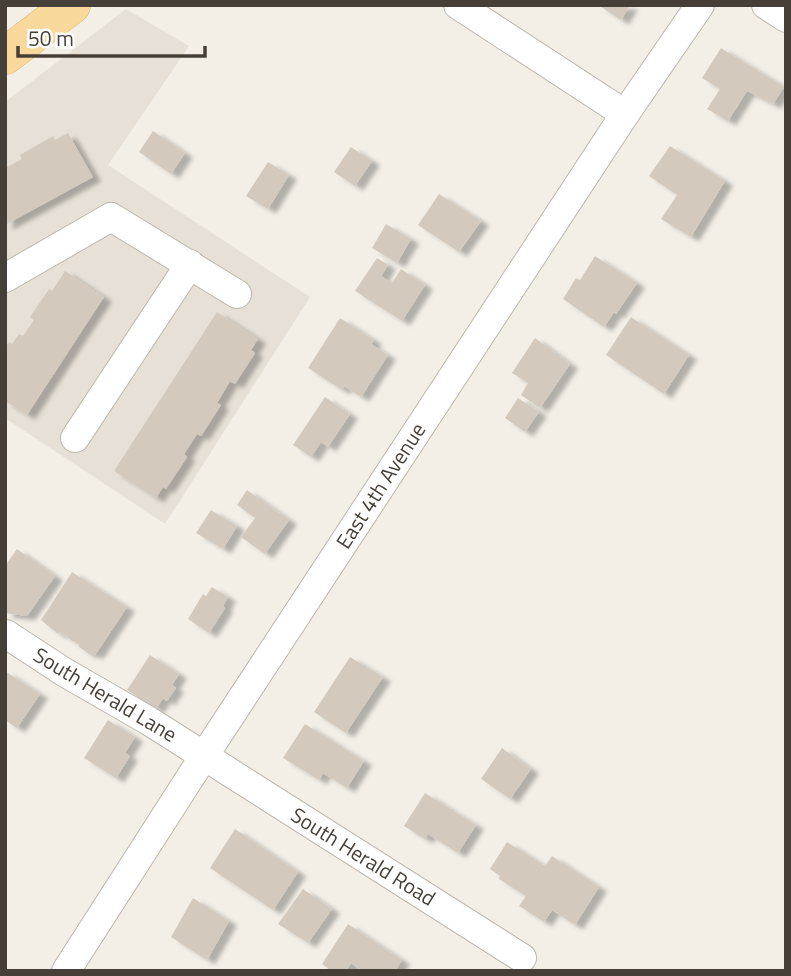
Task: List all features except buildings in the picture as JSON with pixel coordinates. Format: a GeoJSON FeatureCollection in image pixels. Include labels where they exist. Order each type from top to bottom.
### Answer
{"type":"FeatureCollection","features":[{"type":"Feature","properties":{"kind":"main road"},"geometry":{"type":"LineString","coordinates":[[5,56],[72,5]]}},
{"type":"Feature","properties":{"kind":"street"},"geometry":{"type":"LineString","coordinates":[[458,5],[625,114]]}},
{"type":"Feature","properties":{"kind":"street","name":"East 4th Avenue"},"geometry":{"type":"LineString","coordinates":[[66,971],[625,114],[700,5]]}},
{"type":"Feature","properties":{"kind":"street"},"geometry":{"type":"LineString","coordinates":[[766,5],[786,18]]}},
{"type":"Feature","properties":{"kind":"street"},"geometry":{"type":"LineString","coordinates":[[5,278],[111,217],[237,294]]}},
{"type":"Feature","properties":{"kind":"street"},"geometry":{"type":"LineString","coordinates":[[75,438],[190,264]]}},
{"type":"Feature","properties":{"kind":"street","name":"South Herald Lane"},"geometry":{"type":"LineString","coordinates":[[6,634],[204,756]]}},
{"type":"Feature","properties":{"kind":"street","name":"South Herald Road"},"geometry":{"type":"LineString","coordinates":[[204,756],[522,958]]}},
{"type":"Feature","properties":{"kind":"shaded area"},"geometry":{"type":"Polygon","coordinates":[[[126,9],[189,46],[108,165],[310,297],[165,524],[5,418],[5,102],[126,9]]]}}]}
